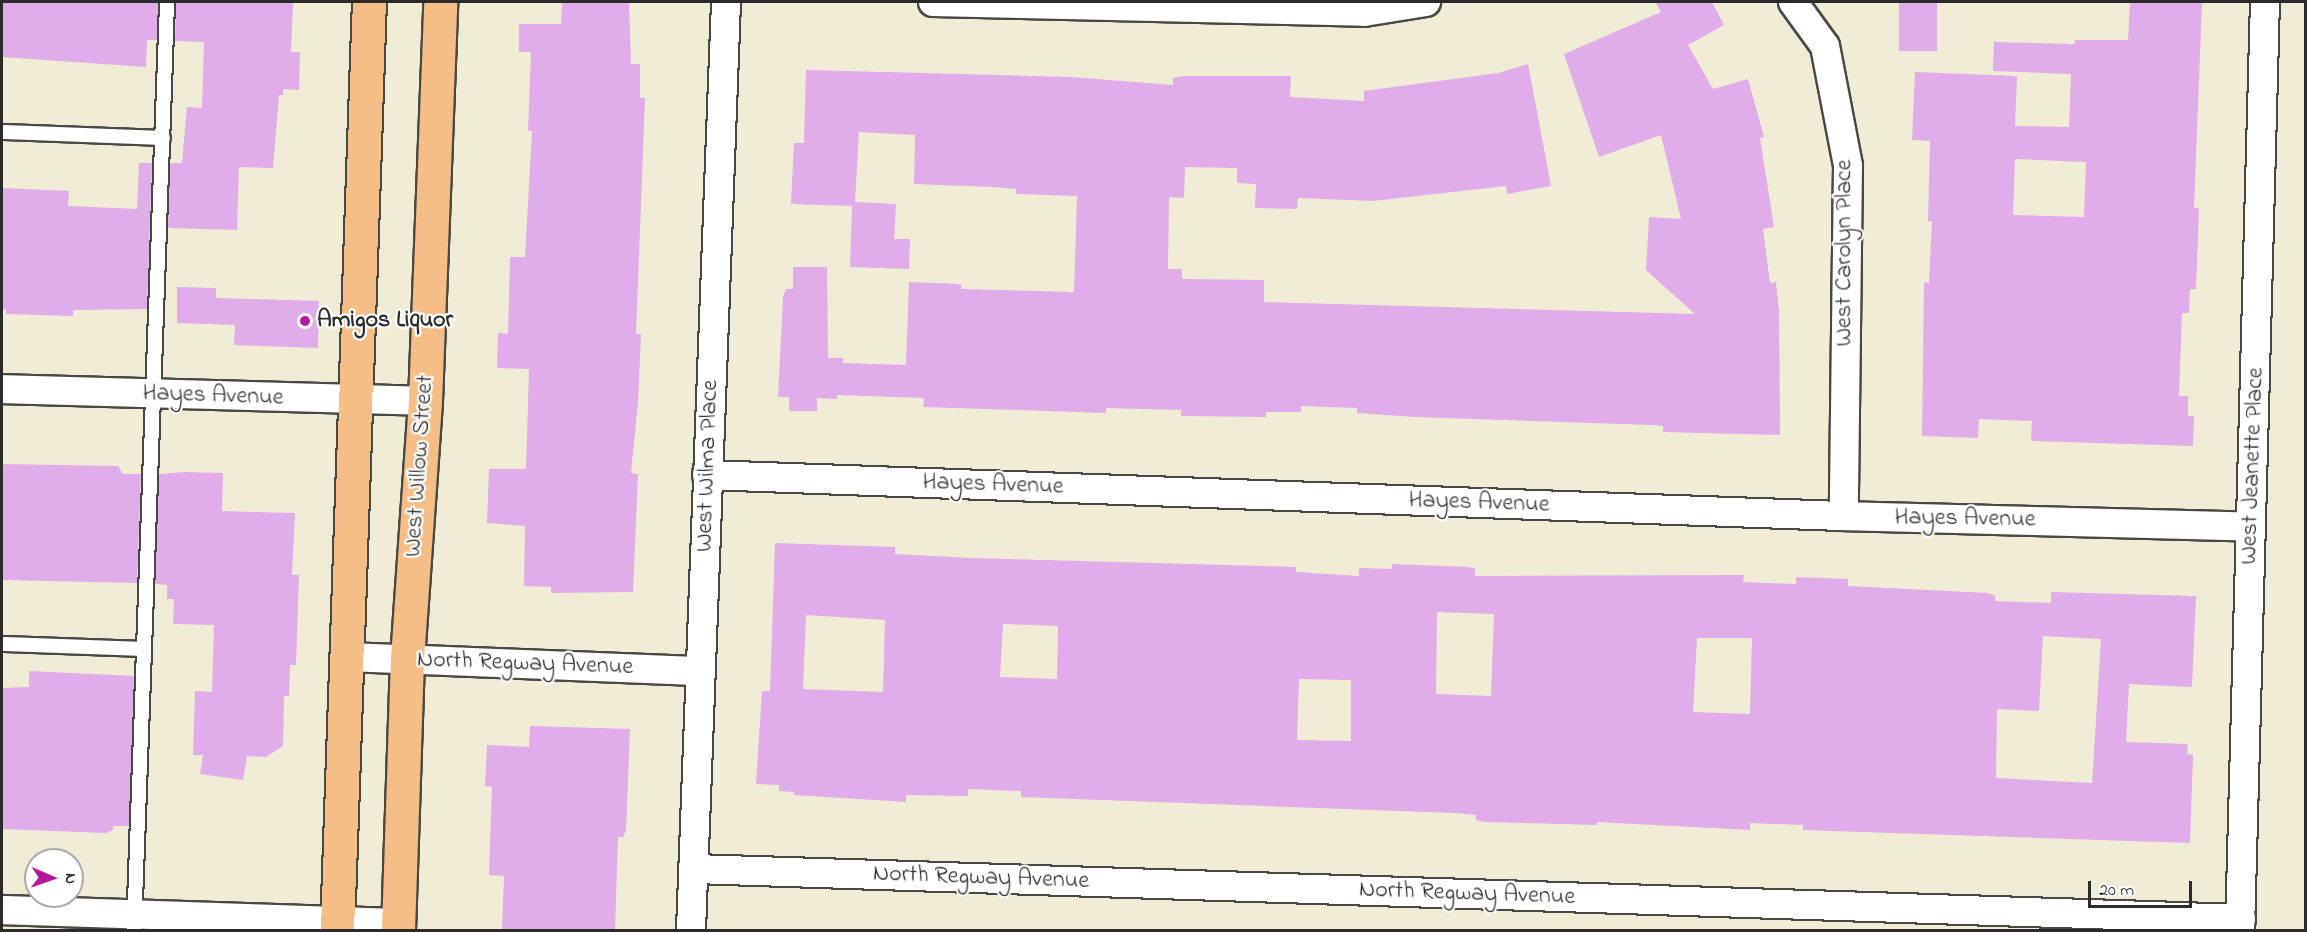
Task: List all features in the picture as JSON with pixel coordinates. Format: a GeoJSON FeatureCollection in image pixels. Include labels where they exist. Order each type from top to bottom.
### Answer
{"type":"FeatureCollection","features":[{"type":"Feature","properties":{"kind":"main road"},"geometry":{"type":"LineString","coordinates":[[337,926],[349,657],[355,400],[369,2]]}},
{"type":"Feature","properties":{"kind":"main road","name":"West Willow Street"},"geometry":{"type":"LineString","coordinates":[[398,927],[407,659],[425,401],[440,2]]}},
{"type":"Feature","properties":{"kind":"street","name":"West Wilma Place"},"geometry":{"type":"LineString","coordinates":[[691,930],[726,2]]}},
{"type":"Feature","properties":{"kind":"street"},"geometry":{"type":"LineString","coordinates":[[933,2],[1364,12],[1426,2]]}},
{"type":"Feature","properties":{"kind":"street","name":"West Carolyn Place"},"geometry":{"type":"LineString","coordinates":[[1793,2],[1825,46],[1848,166],[1844,516]]}},
{"type":"Feature","properties":{"kind":"street","name":"West Jeanette Place"},"geometry":{"type":"LineString","coordinates":[[2241,925],[2265,2]]}},
{"type":"Feature","properties":{"kind":"street","name":"Hayes Avenue"},"geometry":{"type":"LineString","coordinates":[[2,390],[425,401]]}},
{"type":"Feature","properties":{"kind":"street","name":"Hayes Avenue"},"geometry":{"type":"LineString","coordinates":[[707,475],[1844,516],[2251,527]]}},
{"type":"Feature","properties":{"kind":"street","name":"North Regway Avenue"},"geometry":{"type":"LineString","coordinates":[[349,657],[700,671]]}},
{"type":"Feature","properties":{"kind":"street","name":"North Regway Avenue"},"geometry":{"type":"LineString","coordinates":[[694,869],[2241,925]]}},
{"type":"Feature","properties":{"kind":"street"},"geometry":{"type":"LineString","coordinates":[[2,910],[135,922],[398,927]]}},
{"type":"Feature","properties":{"kind":"lane"},"geometry":{"type":"LineString","coordinates":[[135,922],[167,2]]}},
{"type":"Feature","properties":{"kind":"lane"},"geometry":{"type":"LineString","coordinates":[[2,132],[163,138]]}},
{"type":"Feature","properties":{"kind":"lane"},"geometry":{"type":"LineString","coordinates":[[2,644],[144,648]]}},
{"type":"Feature","properties":{"kind":"building"},"geometry":{"type":"Polygon","coordinates":[[[2,2],[158,2],[157,40],[147,40],[146,67],[2,57],[2,2]]]}},
{"type":"Feature","properties":{"kind":"building"},"geometry":{"type":"Polygon","coordinates":[[[176,2],[293,2],[291,52],[300,52],[299,90],[283,89],[283,95],[279,95],[273,168],[239,167],[237,230],[168,228],[170,163],[182,163],[187,107],[202,108],[204,42],[175,41],[176,2]]]}},
{"type":"Feature","properties":{"kind":"building"},"geometry":{"type":"Polygon","coordinates":[[[562,2],[629,2],[631,64],[640,64],[640,98],[645,98],[636,334],[641,334],[638,402],[631,473],[638,474],[633,592],[551,593],[551,587],[524,586],[525,526],[487,523],[489,469],[526,469],[529,369],[497,368],[498,333],[508,334],[510,257],[525,257],[532,131],[528,131],[531,52],[519,52],[519,24],[561,24],[562,2]]]}},
{"type":"Feature","properties":{"kind":"building"},"geometry":{"type":"Polygon","coordinates":[[[1655,2],[1712,2],[1724,25],[1688,45],[1713,89],[1748,79],[1764,137],[1760,138],[1774,227],[1763,229],[1770,283],[1776,282],[1779,311],[1780,435],[1663,432],[1663,426],[1652,425],[1415,417],[1357,413],[1357,408],[1301,406],[1301,412],[1266,412],[1266,417],[1181,416],[1181,410],[1106,408],[1106,413],[923,407],[924,398],[837,395],[837,399],[817,398],[817,411],[789,411],[789,397],[778,397],[783,297],[786,289],[793,289],[793,267],[827,267],[828,358],[843,358],[843,363],[906,365],[909,282],[961,284],[961,289],[1074,292],[1077,196],[1016,194],[1016,189],[994,187],[914,184],[915,135],[859,132],[855,202],[896,204],[894,239],[910,239],[909,269],[850,267],[852,206],[791,204],[794,143],[804,143],[806,70],[1071,77],[1173,85],[1173,78],[1184,76],[1291,76],[1290,97],[1364,101],[1364,91],[1498,73],[1528,64],[1551,186],[1507,194],[1506,186],[1373,201],[1298,198],[1297,209],[1255,208],[1256,184],[1237,183],[1237,168],[1185,167],[1184,198],[1169,197],[1168,269],[1182,269],[1182,279],[1264,280],[1264,302],[1695,314],[1646,270],[1649,217],[1681,219],[1661,135],[1599,157],[1564,54],[1661,12],[1655,2]]]}},
{"type":"Feature","properties":{"kind":"building"},"geometry":{"type":"Polygon","coordinates":[[[1899,2],[1937,2],[1937,51],[1899,51],[1899,2]]]}},
{"type":"Feature","properties":{"kind":"building"},"geometry":{"type":"Polygon","coordinates":[[[2130,2],[2202,2],[2194,208],[2199,208],[2196,289],[2190,289],[2189,313],[2182,313],[2179,396],[2188,396],[2188,416],[2194,416],[2193,446],[2031,441],[2032,421],[1979,419],[1978,438],[1922,436],[1924,282],[1929,283],[1932,221],[1928,221],[1930,141],[1912,140],[1915,72],[2017,76],[2015,126],[2069,127],[2071,74],[1993,71],[1994,42],[2075,44],[2075,40],[2128,40],[2130,2]],[[2015,159],[2013,215],[2084,217],[2086,162],[2015,159]]]}},
{"type":"Feature","properties":{"kind":"building"},"geometry":{"type":"Polygon","coordinates":[[[139,163],[152,163],[147,309],[73,310],[73,316],[6,314],[6,309],[2,309],[2,188],[69,191],[68,206],[137,209],[139,163]]]}},
{"type":"Feature","properties":{"kind":"building"},"geometry":{"type":"Polygon","coordinates":[[[177,287],[216,288],[216,298],[319,301],[318,348],[234,345],[235,325],[177,323],[177,287]]]}},
{"type":"Feature","properties":{"kind":"building"},"geometry":{"type":"Polygon","coordinates":[[[2,464],[118,466],[123,474],[141,474],[137,583],[2,580],[2,464]]]}},
{"type":"Feature","properties":{"kind":"building"},"geometry":{"type":"Polygon","coordinates":[[[223,473],[222,511],[295,513],[292,575],[299,575],[296,665],[290,665],[289,696],[284,696],[283,746],[266,757],[247,756],[243,780],[200,774],[203,755],[193,755],[195,691],[212,692],[214,625],[173,624],[174,599],[167,599],[167,585],[155,584],[159,474],[223,473]]]}},
{"type":"Feature","properties":{"kind":"building"},"geometry":{"type":"Polygon","coordinates":[[[775,543],[895,547],[895,554],[971,558],[1296,567],[1296,572],[1359,576],[1359,568],[1392,569],[1392,564],[1469,567],[1475,569],[1475,576],[1744,575],[1743,582],[1796,584],[1796,577],[1848,579],[1848,586],[1988,593],[1995,596],[1995,601],[2051,603],[2051,592],[2196,596],[2192,687],[2129,684],[2126,742],[2188,744],[2187,754],[2193,755],[2190,843],[1803,830],[1803,825],[1750,823],[1750,830],[1597,822],[1597,825],[1485,822],[1476,820],[1476,815],[1454,813],[1021,797],[1021,791],[968,789],[968,796],[906,795],[906,802],[794,795],[794,792],[779,791],[779,785],[756,784],[762,691],[770,691],[775,543]],[[1437,612],[1436,694],[1491,696],[1494,614],[1437,612]],[[806,615],[803,689],[883,692],[885,620],[806,615]],[[1003,624],[1000,677],[1057,679],[1058,626],[1003,624]],[[2043,636],[2039,711],[1997,709],[1996,778],[2092,783],[2101,639],[2043,636]],[[1697,638],[1693,712],[1750,714],[1752,638],[1697,638]],[[1299,679],[1297,740],[1351,741],[1351,680],[1299,679]]]}},
{"type":"Feature","properties":{"kind":"building"},"geometry":{"type":"Polygon","coordinates":[[[29,671],[134,676],[129,826],[113,826],[113,830],[106,833],[2,829],[2,688],[29,687],[29,671]]]}},
{"type":"Feature","properties":{"kind":"building"},"geometry":{"type":"Polygon","coordinates":[[[530,726],[630,729],[626,830],[623,837],[618,837],[615,930],[502,930],[504,876],[489,875],[492,787],[485,786],[487,745],[529,747],[530,726]]]}},
{"type":"Feature","properties":{"kind":"place","name":"Amigos Liquor"},"geometry":{"type":"Point","coordinates":[305,321]}}]}
